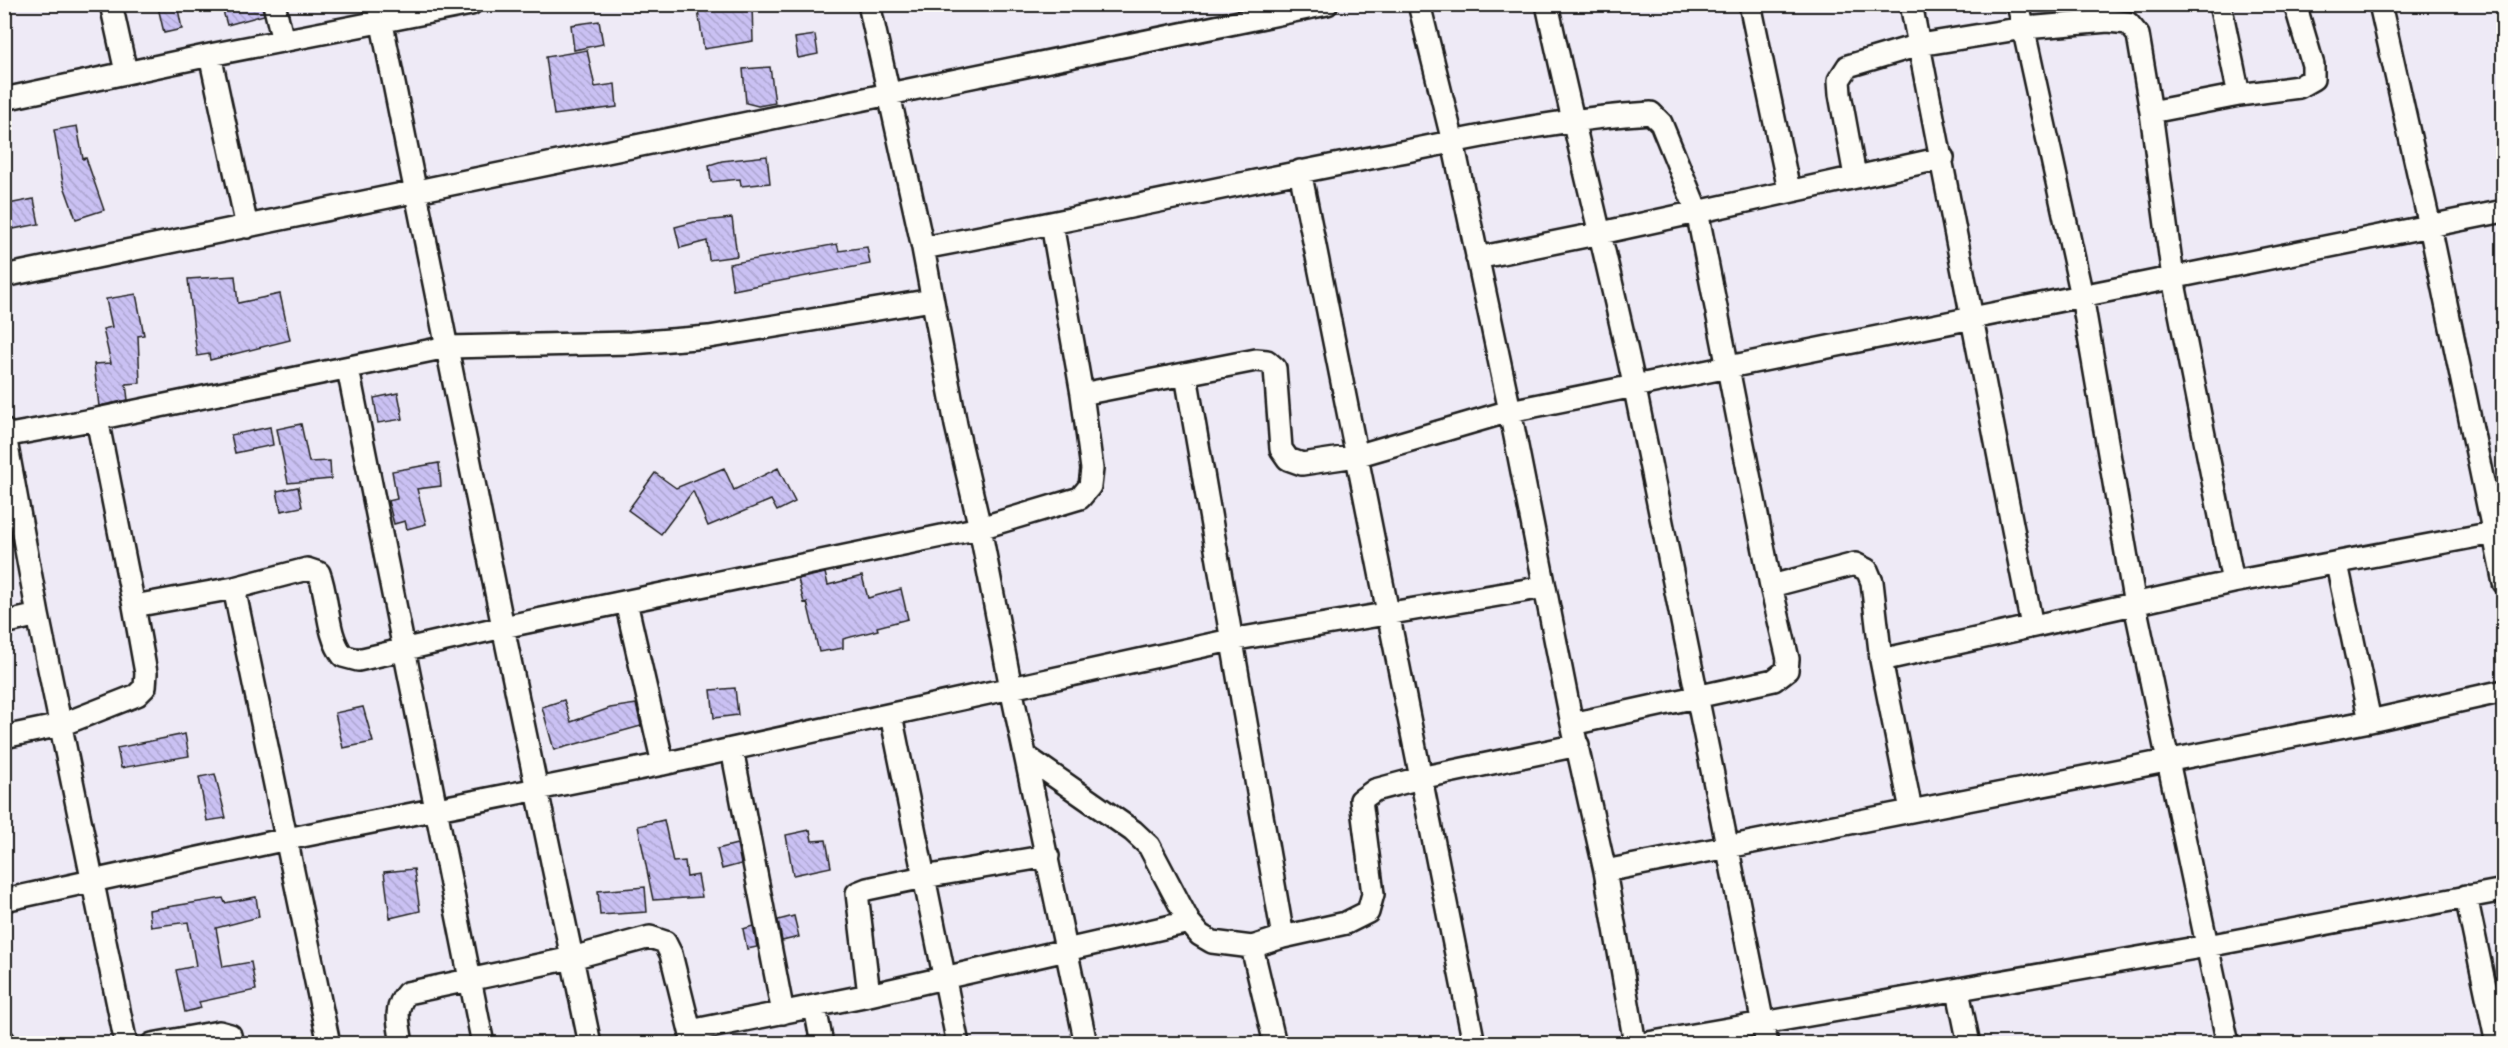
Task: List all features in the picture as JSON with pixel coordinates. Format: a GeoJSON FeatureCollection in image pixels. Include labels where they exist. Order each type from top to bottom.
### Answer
{"type":"FeatureCollection","features":[{"type":"Feature","properties":{"kind":"street"},"geometry":{"type":"LineString","coordinates":[[111,4],[126,72]]}},
{"type":"Feature","properties":{"kind":"street"},"geometry":{"type":"LineString","coordinates":[[274,4],[283,41]]}},
{"type":"Feature","properties":{"kind":"street"},"geometry":{"type":"LineString","coordinates":[[869,4],[923,248],[956,425],[980,528],[1011,688],[1086,1044]]}},
{"type":"Feature","properties":{"kind":"street"},"geometry":{"type":"LineString","coordinates":[[4,276],[1327,4]]}},
{"type":"Feature","properties":{"kind":"street"},"geometry":{"type":"LineString","coordinates":[[1419,4],[1452,142],[1510,411],[1572,724],[1605,871],[1635,1044]]}},
{"type":"Feature","properties":{"kind":"street"},"geometry":{"type":"LineString","coordinates":[[1547,4],[1635,386],[1726,849],[1765,1034]]}},
{"type":"Feature","properties":{"kind":"street"},"geometry":{"type":"LineString","coordinates":[[1749,4],[1789,190]]}},
{"type":"Feature","properties":{"kind":"street"},"geometry":{"type":"LineString","coordinates":[[1911,4],[2032,626]]}},
{"type":"Feature","properties":{"kind":"street"},"geometry":{"type":"LineString","coordinates":[[2018,4],[2082,296],[2135,605],[2228,1044]]}},
{"type":"Feature","properties":{"kind":"street"},"geometry":{"type":"LineString","coordinates":[[2220,4],[2239,95]]}},
{"type":"Feature","properties":{"kind":"street"},"geometry":{"type":"LineString","coordinates":[[2151,112],[2239,95],[2299,87],[2313,79],[2313,65],[2295,4]]}},
{"type":"Feature","properties":{"kind":"street"},"geometry":{"type":"LineString","coordinates":[[2380,4],[2498,532],[2504,584]]}},
{"type":"Feature","properties":{"kind":"street"},"geometry":{"type":"LineString","coordinates":[[4,99],[283,41],[380,13],[463,5]]}},
{"type":"Feature","properties":{"kind":"street"},"geometry":{"type":"LineString","coordinates":[[380,13],[536,790],[590,1044]]}},
{"type":"Feature","properties":{"kind":"street"},"geometry":{"type":"LineString","coordinates":[[1855,176],[1839,80],[1848,66],[1919,45],[2024,28],[2108,21],[2128,23],[2138,35],[2151,112],[2173,278],[2233,582]]}},
{"type":"Feature","properties":{"kind":"street"},"geometry":{"type":"LineString","coordinates":[[210,55],[247,227]]}},
{"type":"Feature","properties":{"kind":"street"},"geometry":{"type":"LineString","coordinates":[[923,248],[1052,225],[1300,171],[1572,119],[1651,113],[1661,123],[1697,211],[1771,586],[1788,659],[1787,670],[1774,680],[1572,724]]}},
{"type":"Feature","properties":{"kind":"street"},"geometry":{"type":"LineString","coordinates":[[1477,258],[1942,158]]}},
{"type":"Feature","properties":{"kind":"street"},"geometry":{"type":"LineString","coordinates":[[1300,171],[1474,1044]]}},
{"type":"Feature","properties":{"kind":"street"},"geometry":{"type":"LineString","coordinates":[[1082,394],[1256,360],[1267,361],[1275,368],[1281,449],[1288,459],[1302,464],[1356,456],[1510,411],[2504,211]]}},
{"type":"Feature","properties":{"kind":"street"},"geometry":{"type":"LineString","coordinates":[[134,606],[234,588],[307,569],[319,573],[325,590],[335,646],[343,656],[358,660],[404,648],[980,528],[1080,498],[1090,486],[1092,469],[1082,394],[1052,225]]}},
{"type":"Feature","properties":{"kind":"street"},"geometry":{"type":"LineString","coordinates":[[126,1044],[38,615],[5,434],[96,419],[447,347],[631,343],[709,337],[932,300]]}},
{"type":"Feature","properties":{"kind":"street"},"geometry":{"type":"LineString","coordinates":[[348,369],[483,1044]]}},
{"type":"Feature","properties":{"kind":"street"},"geometry":{"type":"LineString","coordinates":[[1186,375],[1283,937]]}},
{"type":"Feature","properties":{"kind":"street"},"geometry":{"type":"LineString","coordinates":[[4,737],[61,725],[137,695],[145,687],[146,673],[134,606],[96,419]]}},
{"type":"Feature","properties":{"kind":"street"},"geometry":{"type":"LineString","coordinates":[[1881,660],[2233,582],[2498,532]]}},
{"type":"Feature","properties":{"kind":"street"},"geometry":{"type":"LineString","coordinates":[[1771,586],[1855,564],[1867,570],[1872,582],[1881,660],[1911,810]]}},
{"type":"Feature","properties":{"kind":"street"},"geometry":{"type":"LineString","coordinates":[[2337,564],[2370,721]]}},
{"type":"Feature","properties":{"kind":"street"},"geometry":{"type":"LineString","coordinates":[[4,900],[287,839],[663,764],[1231,640],[1545,587]]}},
{"type":"Feature","properties":{"kind":"street"},"geometry":{"type":"LineString","coordinates":[[234,588],[329,1044]]}},
{"type":"Feature","properties":{"kind":"street"},"geometry":{"type":"LineString","coordinates":[[626,602],[663,764]]}},
{"type":"Feature","properties":{"kind":"street"},"geometry":{"type":"LineString","coordinates":[[4,623],[38,615]]}},
{"type":"Feature","properties":{"kind":"street"},"geometry":{"type":"LineString","coordinates":[[1605,871],[2370,721],[2504,691]]}},
{"type":"Feature","properties":{"kind":"street"},"geometry":{"type":"LineString","coordinates":[[891,715],[958,1044]]}},
{"type":"Feature","properties":{"kind":"street"},"geometry":{"type":"LineString","coordinates":[[1027,757],[1132,831],[1149,846],[1160,862],[1189,922],[1200,935],[1212,942],[1252,947],[1283,937],[1346,923],[1368,912],[1373,894],[1361,800],[1375,790],[1420,778],[1578,745]]}},
{"type":"Feature","properties":{"kind":"street"},"geometry":{"type":"LineString","coordinates":[[732,749],[783,1013]]}},
{"type":"Feature","properties":{"kind":"street"},"geometry":{"type":"LineString","coordinates":[[869,995],[857,893],[924,877],[1048,856]]}},
{"type":"Feature","properties":{"kind":"street"},"geometry":{"type":"LineString","coordinates":[[1642,1044],[1765,1034],[1958,991],[2504,890]]}},
{"type":"Feature","properties":{"kind":"street"},"geometry":{"type":"LineString","coordinates":[[2466,896],[2497,1044]]}},
{"type":"Feature","properties":{"kind":"street"},"geometry":{"type":"LineString","coordinates":[[402,1044],[398,1003],[407,993],[572,958],[650,937],[665,942],[671,954],[691,1037],[783,1013],[1067,952],[1189,922]]}},
{"type":"Feature","properties":{"kind":"street"},"geometry":{"type":"LineString","coordinates":[[1252,947],[1275,1044]]}},
{"type":"Feature","properties":{"kind":"street"},"geometry":{"type":"LineString","coordinates":[[1958,991],[1969,1044]]}},
{"type":"Feature","properties":{"kind":"street"},"geometry":{"type":"LineString","coordinates":[[815,1006],[822,1044]]}},
{"type":"Feature","properties":{"kind":"street"},"geometry":{"type":"LineString","coordinates":[[152,1044],[219,1032],[230,1035],[232,1044]]}},
{"type":"Feature","properties":{"kind":"building"},"geometry":{"type":"Polygon","coordinates":[[[177,4],[182,29],[164,33],[158,7],[177,4]]]}},
{"type":"Feature","properties":{"kind":"building"},"geometry":{"type":"Polygon","coordinates":[[[221,4],[262,4],[264,15],[227,25],[221,4]]]}},
{"type":"Feature","properties":{"kind":"building"},"geometry":{"type":"Polygon","coordinates":[[[697,4],[752,4],[753,41],[704,49],[697,4]]]}},
{"type":"Feature","properties":{"kind":"building"},"geometry":{"type":"Polygon","coordinates":[[[599,21],[603,44],[574,50],[571,25],[599,21]]]}},
{"type":"Feature","properties":{"kind":"building"},"geometry":{"type":"Polygon","coordinates":[[[815,35],[818,54],[798,58],[795,38],[815,35]]]}},
{"type":"Feature","properties":{"kind":"building"},"geometry":{"type":"Polygon","coordinates":[[[587,50],[595,87],[615,84],[617,107],[554,115],[546,57],[587,50]]]}},
{"type":"Feature","properties":{"kind":"building"},"geometry":{"type":"Polygon","coordinates":[[[770,67],[775,103],[758,106],[746,103],[743,69],[770,67]]]}},
{"type":"Feature","properties":{"kind":"building"},"geometry":{"type":"Polygon","coordinates":[[[77,126],[83,159],[86,158],[104,210],[76,219],[63,183],[54,130],[77,126]]]}},
{"type":"Feature","properties":{"kind":"building"},"geometry":{"type":"Polygon","coordinates":[[[767,156],[770,183],[741,186],[740,179],[711,182],[709,165],[722,161],[767,156]]]}},
{"type":"Feature","properties":{"kind":"building"},"geometry":{"type":"Polygon","coordinates":[[[34,199],[39,224],[13,229],[8,204],[34,199]]]}},
{"type":"Feature","properties":{"kind":"building"},"geometry":{"type":"Polygon","coordinates":[[[732,218],[737,256],[709,260],[707,241],[680,248],[675,227],[694,222],[732,218]]]}},
{"type":"Feature","properties":{"kind":"building"},"geometry":{"type":"Polygon","coordinates":[[[837,244],[839,251],[867,247],[870,264],[733,290],[729,264],[837,244]]]}},
{"type":"Feature","properties":{"kind":"building"},"geometry":{"type":"Polygon","coordinates":[[[235,276],[238,303],[280,294],[290,340],[210,360],[209,354],[197,356],[188,279],[235,276]]]}},
{"type":"Feature","properties":{"kind":"building"},"geometry":{"type":"Polygon","coordinates":[[[136,294],[144,335],[138,336],[140,383],[126,384],[128,400],[99,406],[94,364],[111,363],[103,329],[112,327],[106,299],[136,294]]]}},
{"type":"Feature","properties":{"kind":"building"},"geometry":{"type":"Polygon","coordinates":[[[398,393],[403,419],[378,423],[374,398],[398,393]]]}},
{"type":"Feature","properties":{"kind":"building"},"geometry":{"type":"Polygon","coordinates":[[[301,424],[309,462],[330,461],[331,479],[288,483],[277,429],[301,424]]]}},
{"type":"Feature","properties":{"kind":"building"},"geometry":{"type":"Polygon","coordinates":[[[270,427],[273,445],[235,453],[231,435],[270,427]]]}},
{"type":"Feature","properties":{"kind":"building"},"geometry":{"type":"Polygon","coordinates":[[[439,463],[441,486],[417,489],[426,524],[407,529],[405,521],[394,524],[388,501],[397,499],[392,471],[439,463]]]}},
{"type":"Feature","properties":{"kind":"building"},"geometry":{"type":"Polygon","coordinates":[[[724,468],[734,490],[778,468],[795,502],[777,511],[771,500],[708,526],[693,491],[661,534],[628,510],[655,473],[676,488],[724,468]]]}},
{"type":"Feature","properties":{"kind":"building"},"geometry":{"type":"Polygon","coordinates":[[[298,487],[302,507],[281,511],[277,491],[298,487]]]}},
{"type":"Feature","properties":{"kind":"building"},"geometry":{"type":"Polygon","coordinates":[[[825,573],[828,585],[862,576],[868,598],[901,589],[908,619],[843,639],[843,648],[819,652],[807,602],[804,603],[798,579],[825,573]]]}},
{"type":"Feature","properties":{"kind":"building"},"geometry":{"type":"Polygon","coordinates":[[[735,688],[738,715],[714,718],[711,690],[735,688]]]}},
{"type":"Feature","properties":{"kind":"building"},"geometry":{"type":"Polygon","coordinates":[[[564,700],[571,722],[610,708],[636,704],[641,726],[554,750],[542,707],[564,700]]]}},
{"type":"Feature","properties":{"kind":"building"},"geometry":{"type":"Polygon","coordinates":[[[363,707],[373,742],[343,748],[335,713],[363,707]]]}},
{"type":"Feature","properties":{"kind":"building"},"geometry":{"type":"Polygon","coordinates":[[[185,734],[189,756],[121,768],[117,748],[185,734]]]}},
{"type":"Feature","properties":{"kind":"building"},"geometry":{"type":"Polygon","coordinates":[[[215,774],[226,818],[207,821],[199,777],[215,774]]]}},
{"type":"Feature","properties":{"kind":"building"},"geometry":{"type":"Polygon","coordinates":[[[664,820],[673,862],[685,861],[687,877],[698,875],[702,897],[653,900],[638,826],[664,820]]]}},
{"type":"Feature","properties":{"kind":"building"},"geometry":{"type":"Polygon","coordinates":[[[810,830],[812,841],[826,840],[831,867],[793,875],[786,835],[810,830]]]}},
{"type":"Feature","properties":{"kind":"building"},"geometry":{"type":"Polygon","coordinates":[[[737,844],[741,864],[722,869],[717,849],[737,844]]]}},
{"type":"Feature","properties":{"kind":"building"},"geometry":{"type":"Polygon","coordinates":[[[414,869],[420,911],[390,918],[384,872],[414,869]]]}},
{"type":"Feature","properties":{"kind":"building"},"geometry":{"type":"Polygon","coordinates":[[[645,887],[647,912],[600,915],[598,891],[645,887]]]}},
{"type":"Feature","properties":{"kind":"building"},"geometry":{"type":"Polygon","coordinates":[[[256,897],[259,917],[216,928],[223,967],[251,962],[256,990],[199,1002],[201,1008],[185,1012],[176,970],[196,966],[188,922],[151,927],[149,910],[223,898],[225,903],[256,897]]]}},
{"type":"Feature","properties":{"kind":"building"},"geometry":{"type":"Polygon","coordinates":[[[794,916],[799,937],[782,941],[778,920],[794,916]]]}},
{"type":"Feature","properties":{"kind":"building"},"geometry":{"type":"Polygon","coordinates":[[[753,926],[757,947],[747,949],[743,929],[753,926]]]}}]}
